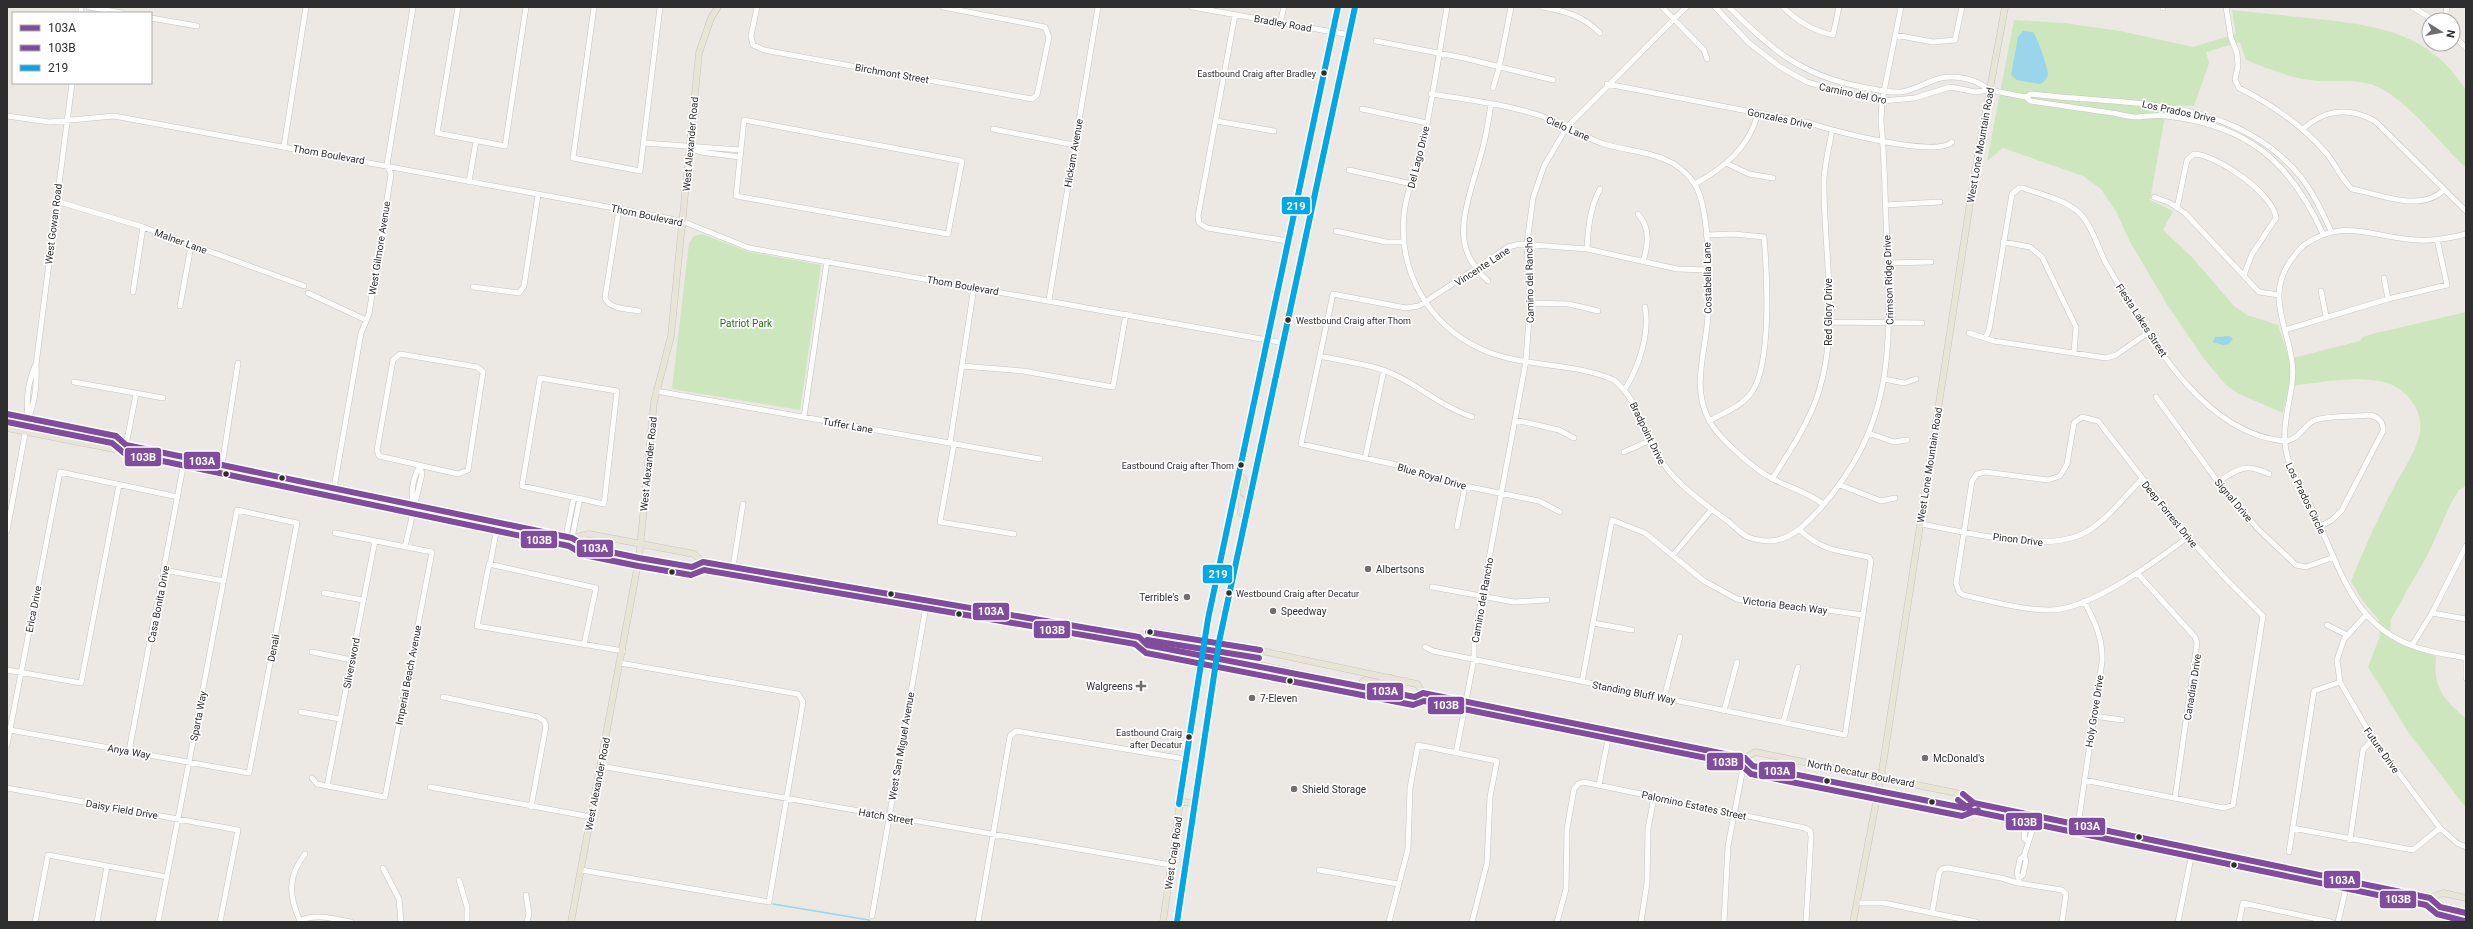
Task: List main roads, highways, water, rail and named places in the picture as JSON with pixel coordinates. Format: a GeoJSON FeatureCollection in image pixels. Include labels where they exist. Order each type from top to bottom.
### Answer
{"type":"FeatureCollection","features":[{"type":"Feature","properties":{"kind":"main road","name":"West Alexander Road"},"geometry":{"type":"LineString","coordinates":[[571,922],[623,651],[639,558],[656,391],[671,336],[684,222],[699,53],[711,18],[718,7]]}},
{"type":"Feature","properties":{"kind":"main road","name":"West Craig Road"},"geometry":{"type":"LineString","coordinates":[[1163,922],[1201,654],[1338,7]]}},
{"type":"Feature","properties":{"kind":"main road","name":"West Craig Road"},"geometry":{"type":"LineString","coordinates":[[1177,922],[1219,642],[1247,517],[1355,7]]}},
{"type":"Feature","properties":{"kind":"main road","name":"West Lone Mountain Road"},"geometry":{"type":"LineString","coordinates":[[1853,922],[1881,777],[1989,90],[2005,7]]}},
{"type":"Feature","properties":{"kind":"main road","name":"North Decatur Boulevard"},"geometry":{"type":"LineString","coordinates":[[7,414],[116,436],[126,445]]}},
{"type":"Feature","properties":{"kind":"main road","name":"North Decatur Boulevard"},"geometry":{"type":"LineString","coordinates":[[7,428],[114,449],[126,445],[185,457],[569,537],[586,547],[639,558],[692,567],[703,562]]}},
{"type":"Feature","properties":{"kind":"main road"},"geometry":{"type":"LineString","coordinates":[[1239,473],[1244,481],[1244,493],[1251,497]]}},
{"type":"Feature","properties":{"kind":"main road"},"geometry":{"type":"LineString","coordinates":[[1235,493],[1240,496],[1242,501],[1241,513],[1247,517]]}},
{"type":"Feature","properties":{"kind":"main road","name":"North Decatur Boulevard"},"geometry":{"type":"LineString","coordinates":[[569,537],[589,534],[640,545],[694,554],[703,562],[1138,637],[1147,646],[1217,657],[1415,697],[1423,692]]}},
{"type":"Feature","properties":{"kind":"main road","name":"North Decatur Boulevard"},"geometry":{"type":"LineString","coordinates":[[1138,637],[1150,631],[1204,639],[1406,681],[1417,684],[1423,692],[1610,729],[1744,758],[1753,766],[1964,808],[1974,803]]}},
{"type":"Feature","properties":{"kind":"main road"},"geometry":{"type":"LineString","coordinates":[[1359,685],[1365,680],[1379,683],[1390,678]]}},
{"type":"Feature","properties":{"kind":"main road"},"geometry":{"type":"LineString","coordinates":[[1376,689],[1386,684],[1399,686],[1406,681]]}},
{"type":"Feature","properties":{"kind":"main road","name":"North Decatur Boulevard"},"geometry":{"type":"LineString","coordinates":[[1744,758],[1755,752],[1966,795],[1974,803],[2430,898],[2440,907],[2466,913]]}},
{"type":"Feature","properties":{"kind":"main road"},"geometry":{"type":"LineString","coordinates":[[1180,801],[1194,804]]}},
{"type":"Feature","properties":{"kind":"main road","name":"North Decatur Boulevard"},"geometry":{"type":"LineString","coordinates":[[2430,898],[2443,893],[2466,898]]}},
{"type":"Feature","properties":{"kind":"water"},"geometry":{"type":"Polygon","coordinates":[[[2023,31],[2033,32],[2037,39],[2048,71],[2047,77],[2040,84],[2017,80],[2011,75],[2018,37],[2023,31]]]}},
{"type":"Feature","properties":{"kind":"water"},"geometry":{"type":"Polygon","coordinates":[[[2229,336],[2233,339],[2229,344],[2223,345],[2213,342],[2215,337],[2229,336]]]}},
{"type":"Feature","properties":{"kind":"waterway"},"geometry":{"type":"LineString","coordinates":[[773,904],[869,920],[870,922]]}},
{"type":"Feature","properties":{"kind":"place","name":"Eastbound Craig after Bradley"},"geometry":{"type":"Point","coordinates":[1324,73]}},
{"type":"Feature","properties":{"kind":"place","name":"Westbound Craig after Thom"},"geometry":{"type":"Point","coordinates":[1288,320]}},
{"type":"Feature","properties":{"kind":"place","name":"Eastbound Craig after Thom"},"geometry":{"type":"Point","coordinates":[1241,465]}},
{"type":"Feature","properties":{"kind":"place","name":"Albertsons"},"geometry":{"type":"Point","coordinates":[1368,569]}},
{"type":"Feature","properties":{"kind":"place","name":"Westbound Craig after Decatur"},"geometry":{"type":"Point","coordinates":[1229,593]}},
{"type":"Feature","properties":{"kind":"place","name":"Terrible's"},"geometry":{"type":"Point","coordinates":[1187,597]}},
{"type":"Feature","properties":{"kind":"place","name":"Speedway"},"geometry":{"type":"Point","coordinates":[1273,611]}},
{"type":"Feature","properties":{"kind":"place","name":"Walgreens"},"geometry":{"type":"Point","coordinates":[1141,686]}},
{"type":"Feature","properties":{"kind":"place","name":"7-Eleven"},"geometry":{"type":"Point","coordinates":[1252,698]}},
{"type":"Feature","properties":{"kind":"place","name":"Eastbound Craig after Decatur"},"geometry":{"type":"Point","coordinates":[1189,737]}},
{"type":"Feature","properties":{"kind":"place","name":"McDonald's"},"geometry":{"type":"Point","coordinates":[1925,758]}},
{"type":"Feature","properties":{"kind":"place","name":"Shield Storage"},"geometry":{"type":"Point","coordinates":[1294,789]}},
{"type":"Feature","properties":{"kind":"park label","name":"Patriot Park"},"geometry":{"type":"Point","coordinates":[746,323]}}]}
